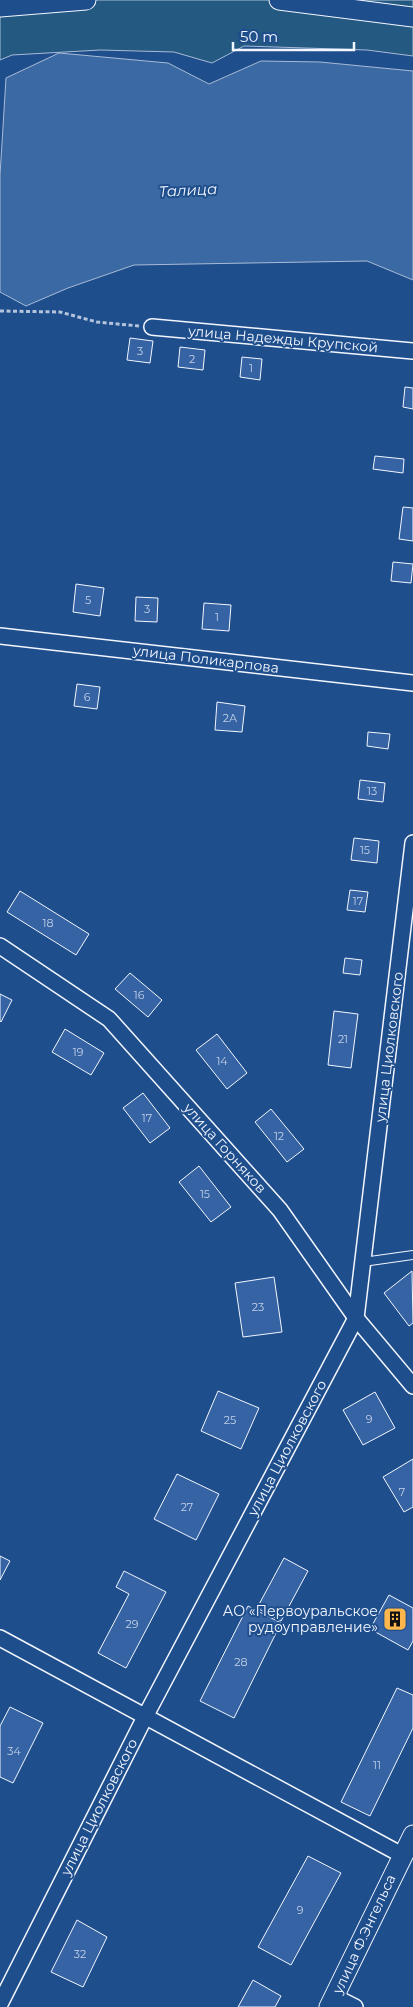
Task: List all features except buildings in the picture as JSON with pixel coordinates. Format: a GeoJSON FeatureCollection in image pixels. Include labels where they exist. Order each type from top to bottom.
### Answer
{"type":"FeatureCollection","features":[{"type":"Feature","properties":{"kind":"street"},"geometry":{"type":"LineString","coordinates":[[0,7],[86,0]]}},
{"type":"Feature","properties":{"kind":"street"},"geometry":{"type":"LineString","coordinates":[[280,0],[413,17]]}},
{"type":"Feature","properties":{"kind":"street","name":"улица Надежды Крупской"},"geometry":{"type":"LineString","coordinates":[[152,327],[413,351]]}},
{"type":"Feature","properties":{"kind":"street","name":"улица Поликарпова"},"geometry":{"type":"LineString","coordinates":[[0,636],[413,683]]}},
{"type":"Feature","properties":{"kind":"street","name":"улица Циолковского"},"geometry":{"type":"LineString","coordinates":[[0,2004],[146,1715],[356,1318],[413,843]]}},
{"type":"Feature","properties":{"kind":"street","name":"улица Горняков"},"geometry":{"type":"LineString","coordinates":[[0,946],[109,1019],[280,1210],[356,1318],[413,1386]]}},
{"type":"Feature","properties":{"kind":"street"},"geometry":{"type":"LineString","coordinates":[[0,1638],[146,1715],[402,1855]]}},
{"type":"Feature","properties":{"kind":"street","name":"улица Ф.Энгельса"},"geometry":{"type":"LineString","coordinates":[[332,2002],[413,1835]]}},
{"type":"Feature","properties":{"kind":"street"},"geometry":{"type":"LineString","coordinates":[[332,2002],[355,2007]]}},
{"type":"Feature","properties":{"kind":"lane"},"geometry":{"type":"LineString","coordinates":[[363,1262],[413,1255]]}},
{"type":"Feature","properties":{"kind":"path"},"geometry":{"type":"LineString","coordinates":[[0,310],[60,312],[97,322],[152,327]]}},
{"type":"Feature","properties":{"kind":"shaded area"},"geometry":{"type":"Polygon","coordinates":[[[0,0],[413,0],[413,56],[367,50],[244,46],[212,63],[174,52],[100,50],[12,55],[0,60],[0,0]]]}},
{"type":"Feature","properties":{"kind":"water","name":"Талица"},"geometry":{"type":"Polygon","coordinates":[[[59,53],[168,63],[209,84],[261,61],[320,62],[413,71],[413,280],[367,261],[134,265],[68,288],[26,306],[0,292],[0,175],[6,78],[59,53]]]}},
{"type":"Feature","properties":{"kind":"place","name":"АО «Первоуральское рудоуправление»"},"geometry":{"type":"Point","coordinates":[395,1619]}}]}
